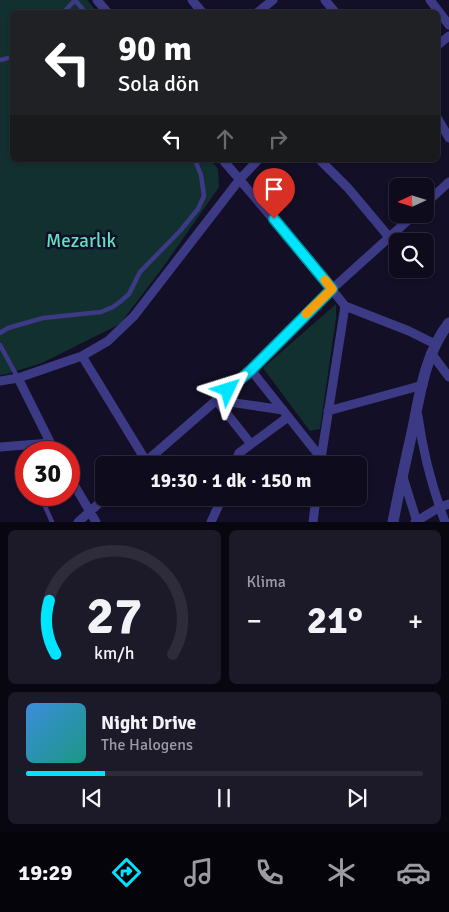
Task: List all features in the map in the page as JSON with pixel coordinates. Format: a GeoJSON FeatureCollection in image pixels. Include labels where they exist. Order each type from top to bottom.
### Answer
{"type":"FeatureCollection","features":[{"type":"Feature","properties":{"kind":"street"},"geometry":{"type":"LineString","coordinates":[[97,0],[105,10]]}},
{"type":"Feature","properties":{"kind":"street"},"geometry":{"type":"LineString","coordinates":[[192,0],[200,10]]}},
{"type":"Feature","properties":{"kind":"street"},"geometry":{"type":"LineString","coordinates":[[260,10],[273,0]]}},
{"type":"Feature","properties":{"kind":"street"},"geometry":{"type":"LineString","coordinates":[[430,0],[438,10]]}},
{"type":"Feature","properties":{"kind":"street"},"geometry":{"type":"LineString","coordinates":[[440,13],[449,25]]}},
{"type":"Feature","properties":{"kind":"street"},"geometry":{"type":"LineString","coordinates":[[440,123],[449,138]]}},
{"type":"Feature","properties":{"kind":"street"},"geometry":{"type":"LineString","coordinates":[[225,162],[345,306],[409,331],[433,349],[449,377]]}},
{"type":"Feature","properties":{"kind":"street"},"geometry":{"type":"LineString","coordinates":[[0,381],[18,378],[82,356],[108,341],[134,316],[240,179],[256,162]]}},
{"type":"Feature","properties":{"kind":"street"},"geometry":{"type":"LineString","coordinates":[[152,456],[251,370],[332,289],[389,237],[348,188],[322,162]]}},
{"type":"Feature","properties":{"kind":"street"},"geometry":{"type":"LineString","coordinates":[[434,196],[449,182]]}},
{"type":"Feature","properties":{"kind":"street"},"geometry":{"type":"LineString","coordinates":[[393,233],[404,223]]}},
{"type":"Feature","properties":{"kind":"street"},"geometry":{"type":"LineString","coordinates":[[322,456],[345,306]]}},
{"type":"Feature","properties":{"kind":"street"},"geometry":{"type":"LineString","coordinates":[[392,522],[416,410],[433,349],[449,323]]}},
{"type":"Feature","properties":{"kind":"street"},"geometry":{"type":"LineString","coordinates":[[82,356],[140,456]]}},
{"type":"Feature","properties":{"kind":"street"},"geometry":{"type":"LineString","coordinates":[[251,370],[317,456]]}},
{"type":"Feature","properties":{"kind":"street"},"geometry":{"type":"LineString","coordinates":[[18,378],[49,441]]}},
{"type":"Feature","properties":{"kind":"street"},"geometry":{"type":"LineString","coordinates":[[328,411],[423,385]]}},
{"type":"Feature","properties":{"kind":"street"},"geometry":{"type":"LineString","coordinates":[[216,400],[285,413]]}},
{"type":"Feature","properties":{"kind":"street"},"geometry":{"type":"LineString","coordinates":[[216,400],[251,444]]}},
{"type":"Feature","properties":{"kind":"street"},"geometry":{"type":"LineString","coordinates":[[416,410],[431,483],[446,522]]}},
{"type":"Feature","properties":{"kind":"street"},"geometry":{"type":"LineString","coordinates":[[238,456],[285,413]]}},
{"type":"Feature","properties":{"kind":"street"},"geometry":{"type":"LineString","coordinates":[[0,447],[15,448]]}},
{"type":"Feature","properties":{"kind":"street"},"geometry":{"type":"LineString","coordinates":[[402,474],[416,522],[440,507],[449,504]]}},
{"type":"Feature","properties":{"kind":"street"},"geometry":{"type":"LineString","coordinates":[[80,496],[96,522]]}},
{"type":"Feature","properties":{"kind":"street"},"geometry":{"type":"LineString","coordinates":[[78,522],[96,506]]}},
{"type":"Feature","properties":{"kind":"street"},"geometry":{"type":"LineString","coordinates":[[211,522],[218,506]]}},
{"type":"Feature","properties":{"kind":"street"},"geometry":{"type":"LineString","coordinates":[[313,522],[315,506]]}},
{"type":"Feature","properties":{"kind":"lane"},"geometry":{"type":"LineString","coordinates":[[66,10],[75,0],[83,10]]}},
{"type":"Feature","properties":{"kind":"lane"},"geometry":{"type":"LineString","coordinates":[[0,333],[8,328],[43,318],[101,312],[121,301],[129,294],[140,272],[180,231],[198,209],[204,196],[201,175],[196,162]]}},
{"type":"Feature","properties":{"kind":"lane"},"geometry":{"type":"LineString","coordinates":[[0,344],[18,378]]}},
{"type":"Feature","properties":{"kind":"lane"},"geometry":{"type":"LineString","coordinates":[[45,506],[52,522]]}},
{"type":"Feature","properties":{"kind":"green space","name":"Mezarlık"},"geometry":{"type":"Polygon","coordinates":[[[0,0],[87,0],[95,10],[10,10],[10,162],[213,162],[218,169],[219,187],[164,266],[120,324],[42,363],[0,375],[0,0]]]}},
{"type":"Feature","properties":{"kind":"green space"},"geometry":{"type":"Polygon","coordinates":[[[336,304],[336,318],[320,429],[310,431],[263,368],[336,304]]]}},
{"type":"Feature","properties":{"kind":"slow traffic"},"geometry":{"type":"LineString","coordinates":[[306,314],[332,289],[325,280]]}},
{"type":"Feature","properties":{"kind":"route"},"geometry":{"type":"LineString","coordinates":[[228,390],[251,370],[332,289],[274,219]]}}]}
